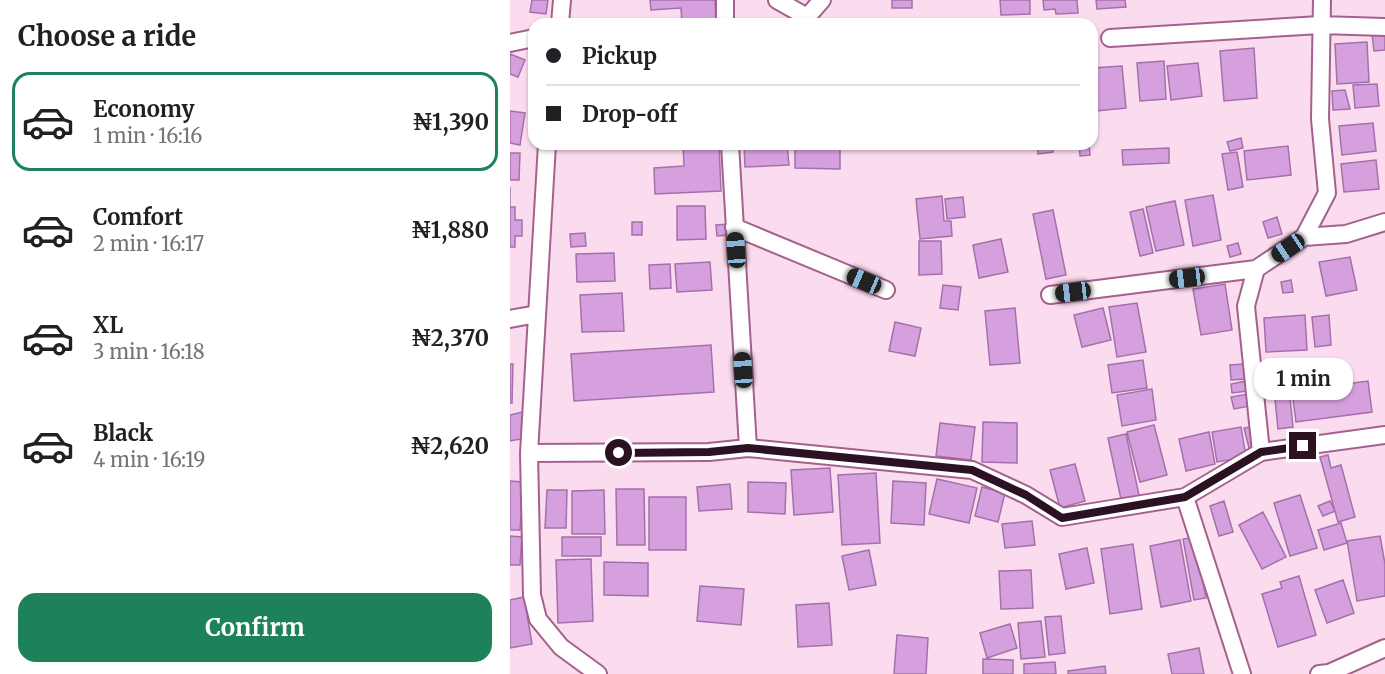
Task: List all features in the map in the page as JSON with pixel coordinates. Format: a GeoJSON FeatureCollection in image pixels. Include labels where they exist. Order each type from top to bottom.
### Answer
{"type":"FeatureCollection","features":[{"type":"Feature","properties":{"kind":"street"},"geometry":{"type":"LineString","coordinates":[[560,18],[562,0]]}},
{"type":"Feature","properties":{"kind":"street"},"geometry":{"type":"LineString","coordinates":[[724,0],[725,18]]}},
{"type":"Feature","properties":{"kind":"street"},"geometry":{"type":"LineString","coordinates":[[777,0],[800,18]]}},
{"type":"Feature","properties":{"kind":"street"},"geometry":{"type":"LineString","coordinates":[[807,18],[822,0]]}},
{"type":"Feature","properties":{"kind":"street"},"geometry":{"type":"LineString","coordinates":[[1050,295],[1256,269],[1304,237],[1327,193],[1320,119],[1322,0]]}},
{"type":"Feature","properties":{"kind":"street"},"geometry":{"type":"LineString","coordinates":[[1110,38],[1320,25],[1385,27]]}},
{"type":"Feature","properties":{"kind":"street"},"geometry":{"type":"LineString","coordinates":[[510,44],[528,40]]}},
{"type":"Feature","properties":{"kind":"street"},"geometry":{"type":"LineString","coordinates":[[547,150],[529,453],[532,595],[538,619],[561,647],[598,674]]}},
{"type":"Feature","properties":{"kind":"street"},"geometry":{"type":"LineString","coordinates":[[730,150],[748,448]]}},
{"type":"Feature","properties":{"kind":"street"},"geometry":{"type":"LineString","coordinates":[[1304,237],[1346,234],[1385,222]]}},
{"type":"Feature","properties":{"kind":"street"},"geometry":{"type":"LineString","coordinates":[[734,226],[886,290]]}},
{"type":"Feature","properties":{"kind":"street"},"geometry":{"type":"LineString","coordinates":[[1256,269],[1246,306],[1261,452]]}},
{"type":"Feature","properties":{"kind":"street"},"geometry":{"type":"LineString","coordinates":[[510,319],[537,314]]}},
{"type":"Feature","properties":{"kind":"street"},"geometry":{"type":"LineString","coordinates":[[529,453],[709,452],[748,448],[972,470],[1026,495],[1062,518],[1185,497],[1261,452],[1385,435]]}},
{"type":"Feature","properties":{"kind":"street"},"geometry":{"type":"LineString","coordinates":[[1185,497],[1242,674]]}},
{"type":"Feature","properties":{"kind":"street"},"geometry":{"type":"LineString","coordinates":[[1319,674],[1329,673],[1385,648]]}},
{"type":"Feature","properties":{"kind":"building"},"geometry":{"type":"Polygon","coordinates":[[[532,0],[548,0],[546,14],[530,12],[532,0]]]}},
{"type":"Feature","properties":{"kind":"building"},"geometry":{"type":"Polygon","coordinates":[[[650,0],[715,0],[716,18],[682,18],[681,8],[651,10],[650,0]]]}},
{"type":"Feature","properties":{"kind":"building"},"geometry":{"type":"Polygon","coordinates":[[[892,0],[912,0],[912,8],[892,8],[892,0]]]}},
{"type":"Feature","properties":{"kind":"building"},"geometry":{"type":"Polygon","coordinates":[[[1000,0],[1030,0],[1030,14],[1001,15],[1000,0]]]}},
{"type":"Feature","properties":{"kind":"building"},"geometry":{"type":"Polygon","coordinates":[[[1043,0],[1077,0],[1078,13],[1056,14],[1055,9],[1044,10],[1043,0]]]}},
{"type":"Feature","properties":{"kind":"building"},"geometry":{"type":"Polygon","coordinates":[[[1096,0],[1125,0],[1126,7],[1097,9],[1096,0]]]}},
{"type":"Feature","properties":{"kind":"building"},"geometry":{"type":"Polygon","coordinates":[[[1385,33],[1385,50],[1374,51],[1372,34],[1385,33]]]}},
{"type":"Feature","properties":{"kind":"building"},"geometry":{"type":"Polygon","coordinates":[[[1367,42],[1369,82],[1337,84],[1335,44],[1367,42]]]}},
{"type":"Feature","properties":{"kind":"building"},"geometry":{"type":"Polygon","coordinates":[[[1254,48],[1257,98],[1224,101],[1220,51],[1254,48]]]}},
{"type":"Feature","properties":{"kind":"building"},"geometry":{"type":"Polygon","coordinates":[[[510,54],[525,60],[518,77],[510,74],[510,54]]]}},
{"type":"Feature","properties":{"kind":"building"},"geometry":{"type":"Polygon","coordinates":[[[1164,61],[1166,99],[1140,101],[1137,63],[1164,61]]]}},
{"type":"Feature","properties":{"kind":"building"},"geometry":{"type":"Polygon","coordinates":[[[1198,63],[1202,96],[1171,100],[1167,66],[1198,63]]]}},
{"type":"Feature","properties":{"kind":"building"},"geometry":{"type":"Polygon","coordinates":[[[1122,66],[1126,108],[1098,111],[1098,68],[1122,66]]]}},
{"type":"Feature","properties":{"kind":"building"},"geometry":{"type":"Polygon","coordinates":[[[1377,84],[1379,106],[1355,108],[1353,85],[1377,84]]]}},
{"type":"Feature","properties":{"kind":"building"},"geometry":{"type":"Polygon","coordinates":[[[1345,90],[1350,109],[1333,110],[1332,91],[1345,90]]]}},
{"type":"Feature","properties":{"kind":"building"},"geometry":{"type":"Polygon","coordinates":[[[510,111],[525,113],[520,145],[510,143],[510,111]]]}},
{"type":"Feature","properties":{"kind":"building"},"geometry":{"type":"Polygon","coordinates":[[[1373,123],[1376,151],[1342,155],[1339,126],[1373,123]]]}},
{"type":"Feature","properties":{"kind":"building"},"geometry":{"type":"Polygon","coordinates":[[[1241,138],[1243,148],[1230,151],[1227,142],[1241,138]]]}},
{"type":"Feature","properties":{"kind":"building"},"geometry":{"type":"Polygon","coordinates":[[[1288,146],[1291,175],[1247,180],[1244,151],[1288,146]]]}},
{"type":"Feature","properties":{"kind":"building"},"geometry":{"type":"Polygon","coordinates":[[[1169,148],[1169,163],[1123,165],[1122,150],[1169,148]]]}},
{"type":"Feature","properties":{"kind":"building"},"geometry":{"type":"Polygon","coordinates":[[[683,150],[719,150],[721,191],[655,194],[654,168],[684,166],[683,150]]]}},
{"type":"Feature","properties":{"kind":"building"},"geometry":{"type":"Polygon","coordinates":[[[744,150],[788,150],[789,165],[745,167],[744,150]]]}},
{"type":"Feature","properties":{"kind":"building"},"geometry":{"type":"Polygon","coordinates":[[[795,150],[840,150],[840,169],[795,168],[795,150]]]}},
{"type":"Feature","properties":{"kind":"building"},"geometry":{"type":"Polygon","coordinates":[[[1038,150],[1053,150],[1053,152],[1038,154],[1038,150]]]}},
{"type":"Feature","properties":{"kind":"building"},"geometry":{"type":"Polygon","coordinates":[[[1080,150],[1090,150],[1090,155],[1080,156],[1080,150]]]}},
{"type":"Feature","properties":{"kind":"building"},"geometry":{"type":"Polygon","coordinates":[[[1237,152],[1243,187],[1228,190],[1222,154],[1237,152]]]}},
{"type":"Feature","properties":{"kind":"building"},"geometry":{"type":"Polygon","coordinates":[[[510,153],[520,153],[519,180],[510,180],[510,153]]]}},
{"type":"Feature","properties":{"kind":"building"},"geometry":{"type":"Polygon","coordinates":[[[1376,160],[1379,189],[1344,192],[1341,164],[1376,160]]]}},
{"type":"Feature","properties":{"kind":"building"},"geometry":{"type":"Polygon","coordinates":[[[1213,195],[1221,240],[1193,246],[1185,200],[1213,195]]]}},
{"type":"Feature","properties":{"kind":"building"},"geometry":{"type":"Polygon","coordinates":[[[942,196],[944,221],[951,221],[952,236],[920,239],[916,199],[942,196]]]}},
{"type":"Feature","properties":{"kind":"building"},"geometry":{"type":"Polygon","coordinates":[[[963,197],[965,217],[947,219],[945,199],[963,197]]]}},
{"type":"Feature","properties":{"kind":"building"},"geometry":{"type":"Polygon","coordinates":[[[1175,201],[1184,245],[1156,251],[1146,207],[1175,201]]]}},
{"type":"Feature","properties":{"kind":"building"},"geometry":{"type":"Polygon","coordinates":[[[677,206],[705,206],[706,239],[677,240],[677,206]]]}},
{"type":"Feature","properties":{"kind":"building"},"geometry":{"type":"Polygon","coordinates":[[[510,207],[515,207],[515,220],[522,220],[522,236],[515,236],[515,247],[510,247],[510,207]]]}},
{"type":"Feature","properties":{"kind":"building"},"geometry":{"type":"Polygon","coordinates":[[[1143,209],[1153,253],[1140,256],[1130,212],[1143,209]]]}},
{"type":"Feature","properties":{"kind":"building"},"geometry":{"type":"Polygon","coordinates":[[[1053,210],[1066,275],[1046,279],[1033,214],[1053,210]]]}},
{"type":"Feature","properties":{"kind":"building"},"geometry":{"type":"Polygon","coordinates":[[[1277,217],[1282,234],[1268,238],[1263,222],[1277,217]]]}},
{"type":"Feature","properties":{"kind":"building"},"geometry":{"type":"Polygon","coordinates":[[[632,222],[642,222],[642,235],[632,235],[632,222]]]}},
{"type":"Feature","properties":{"kind":"building"},"geometry":{"type":"Polygon","coordinates":[[[728,224],[729,235],[717,236],[716,225],[728,224]]]}},
{"type":"Feature","properties":{"kind":"building"},"geometry":{"type":"Polygon","coordinates":[[[585,233],[586,246],[571,247],[570,234],[585,233]]]}},
{"type":"Feature","properties":{"kind":"building"},"geometry":{"type":"Polygon","coordinates":[[[1001,239],[1008,272],[979,278],[973,245],[1001,239]]]}},
{"type":"Feature","properties":{"kind":"building"},"geometry":{"type":"Polygon","coordinates":[[[919,241],[941,241],[942,274],[919,275],[919,241]]]}},
{"type":"Feature","properties":{"kind":"building"},"geometry":{"type":"Polygon","coordinates":[[[1238,243],[1241,254],[1230,257],[1227,246],[1238,243]]]}},
{"type":"Feature","properties":{"kind":"building"},"geometry":{"type":"Polygon","coordinates":[[[614,253],[615,281],[577,282],[576,254],[614,253]]]}},
{"type":"Feature","properties":{"kind":"building"},"geometry":{"type":"Polygon","coordinates":[[[1350,257],[1357,290],[1326,296],[1319,262],[1350,257]]]}},
{"type":"Feature","properties":{"kind":"building"},"geometry":{"type":"Polygon","coordinates":[[[710,262],[712,290],[677,292],[675,264],[710,262]]]}},
{"type":"Feature","properties":{"kind":"building"},"geometry":{"type":"Polygon","coordinates":[[[670,264],[671,288],[650,289],[649,265],[670,264]]]}},
{"type":"Feature","properties":{"kind":"building"},"geometry":{"type":"Polygon","coordinates":[[[1291,280],[1293,292],[1283,293],[1281,282],[1291,280]]]}},
{"type":"Feature","properties":{"kind":"building"},"geometry":{"type":"Polygon","coordinates":[[[1225,284],[1232,330],[1201,335],[1193,289],[1225,284]]]}},
{"type":"Feature","properties":{"kind":"building"},"geometry":{"type":"Polygon","coordinates":[[[943,285],[961,287],[958,310],[940,308],[943,285]]]}},
{"type":"Feature","properties":{"kind":"building"},"geometry":{"type":"Polygon","coordinates":[[[622,293],[624,331],[582,332],[580,295],[622,293]]]}},
{"type":"Feature","properties":{"kind":"building"},"geometry":{"type":"Polygon","coordinates":[[[1137,303],[1146,352],[1117,357],[1109,307],[1137,303]]]}},
{"type":"Feature","properties":{"kind":"building"},"geometry":{"type":"Polygon","coordinates":[[[1015,308],[1020,363],[990,365],[985,311],[1015,308]]]}},
{"type":"Feature","properties":{"kind":"building"},"geometry":{"type":"Polygon","coordinates":[[[1103,308],[1111,340],[1082,347],[1074,315],[1103,308]]]}},
{"type":"Feature","properties":{"kind":"building"},"geometry":{"type":"Polygon","coordinates":[[[1305,315],[1307,350],[1266,352],[1264,318],[1305,315]]]}},
{"type":"Feature","properties":{"kind":"building"},"geometry":{"type":"Polygon","coordinates":[[[1329,315],[1331,345],[1315,347],[1312,317],[1329,315]]]}},
{"type":"Feature","properties":{"kind":"building"},"geometry":{"type":"Polygon","coordinates":[[[895,322],[921,328],[915,356],[889,351],[895,322]]]}},
{"type":"Feature","properties":{"kind":"building"},"geometry":{"type":"Polygon","coordinates":[[[711,345],[714,392],[574,401],[571,354],[711,345]]]}},
{"type":"Feature","properties":{"kind":"building"},"geometry":{"type":"Polygon","coordinates":[[[1143,360],[1147,388],[1112,393],[1108,365],[1143,360]]]}},
{"type":"Feature","properties":{"kind":"building"},"geometry":{"type":"Polygon","coordinates":[[[510,364],[513,364],[512,403],[510,403],[510,364]]]}},
{"type":"Feature","properties":{"kind":"building"},"geometry":{"type":"Polygon","coordinates":[[[1244,364],[1245,379],[1231,380],[1230,365],[1244,364]]]}},
{"type":"Feature","properties":{"kind":"building"},"geometry":{"type":"Polygon","coordinates":[[[1288,378],[1293,427],[1278,429],[1273,380],[1288,378]]]}},
{"type":"Feature","properties":{"kind":"building"},"geometry":{"type":"Polygon","coordinates":[[[1246,381],[1247,391],[1232,393],[1231,384],[1246,381]]]}},
{"type":"Feature","properties":{"kind":"building"},"geometry":{"type":"Polygon","coordinates":[[[1368,381],[1372,412],[1296,422],[1292,391],[1368,381]]]}},
{"type":"Feature","properties":{"kind":"building"},"geometry":{"type":"Polygon","coordinates":[[[1152,389],[1156,420],[1122,426],[1117,395],[1152,389]]]}},
{"type":"Feature","properties":{"kind":"building"},"geometry":{"type":"Polygon","coordinates":[[[1248,394],[1250,406],[1234,409],[1231,397],[1248,394]]]}},
{"type":"Feature","properties":{"kind":"building"},"geometry":{"type":"Polygon","coordinates":[[[523,412],[527,438],[510,441],[510,415],[523,412]]]}},
{"type":"Feature","properties":{"kind":"building"},"geometry":{"type":"Polygon","coordinates":[[[983,422],[1017,423],[1017,463],[982,462],[983,422]]]}},
{"type":"Feature","properties":{"kind":"building"},"geometry":{"type":"Polygon","coordinates":[[[940,423],[975,427],[971,460],[936,456],[940,423]]]}},
{"type":"Feature","properties":{"kind":"building"},"geometry":{"type":"Polygon","coordinates":[[[1154,425],[1167,475],[1140,482],[1127,432],[1154,425]]]}},
{"type":"Feature","properties":{"kind":"building"},"geometry":{"type":"Polygon","coordinates":[[[1255,426],[1259,446],[1249,448],[1244,428],[1255,426]]]}},
{"type":"Feature","properties":{"kind":"building"},"geometry":{"type":"Polygon","coordinates":[[[1241,427],[1246,457],[1217,462],[1212,432],[1241,427]]]}},
{"type":"Feature","properties":{"kind":"building"},"geometry":{"type":"Polygon","coordinates":[[[1209,432],[1215,464],[1186,471],[1179,439],[1209,432]]]}},
{"type":"Feature","properties":{"kind":"building"},"geometry":{"type":"Polygon","coordinates":[[[1126,434],[1140,500],[1122,504],[1108,438],[1126,434]]]}},
{"type":"Feature","properties":{"kind":"building"},"geometry":{"type":"Polygon","coordinates":[[[1328,455],[1331,468],[1341,465],[1355,517],[1338,522],[1320,457],[1328,455]]]}},
{"type":"Feature","properties":{"kind":"building"},"geometry":{"type":"Polygon","coordinates":[[[1075,464],[1085,501],[1060,508],[1050,470],[1075,464]]]}},
{"type":"Feature","properties":{"kind":"building"},"geometry":{"type":"Polygon","coordinates":[[[830,468],[833,512],[794,515],[791,470],[830,468]]]}},
{"type":"Feature","properties":{"kind":"building"},"geometry":{"type":"Polygon","coordinates":[[[876,473],[880,543],[842,545],[838,475],[876,473]]]}},
{"type":"Feature","properties":{"kind":"building"},"geometry":{"type":"Polygon","coordinates":[[[937,479],[977,488],[969,523],[929,514],[937,479]]]}},
{"type":"Feature","properties":{"kind":"building"},"geometry":{"type":"Polygon","coordinates":[[[510,481],[523,482],[520,530],[510,530],[510,481]]]}},
{"type":"Feature","properties":{"kind":"building"},"geometry":{"type":"Polygon","coordinates":[[[893,481],[926,483],[924,525],[891,523],[893,481]]]}},
{"type":"Feature","properties":{"kind":"building"},"geometry":{"type":"Polygon","coordinates":[[[748,482],[786,483],[785,514],[748,512],[748,482]]]}},
{"type":"Feature","properties":{"kind":"building"},"geometry":{"type":"Polygon","coordinates":[[[730,484],[732,509],[699,511],[697,487],[730,484]]]}},
{"type":"Feature","properties":{"kind":"building"},"geometry":{"type":"Polygon","coordinates":[[[982,487],[1005,493],[998,522],[975,516],[982,487]]]}},
{"type":"Feature","properties":{"kind":"building"},"geometry":{"type":"Polygon","coordinates":[[[616,489],[644,489],[645,545],[617,545],[616,489]]]}},
{"type":"Feature","properties":{"kind":"building"},"geometry":{"type":"Polygon","coordinates":[[[547,490],[567,490],[566,528],[545,528],[547,490]]]}},
{"type":"Feature","properties":{"kind":"building"},"geometry":{"type":"Polygon","coordinates":[[[604,490],[605,534],[572,534],[572,491],[604,490]]]}},
{"type":"Feature","properties":{"kind":"building"},"geometry":{"type":"Polygon","coordinates":[[[1300,495],[1317,548],[1290,556],[1274,503],[1300,495]]]}},
{"type":"Feature","properties":{"kind":"building"},"geometry":{"type":"Polygon","coordinates":[[[649,497],[686,497],[686,550],[649,550],[649,497]]]}},
{"type":"Feature","properties":{"kind":"building"},"geometry":{"type":"Polygon","coordinates":[[[1224,501],[1233,532],[1219,536],[1210,506],[1224,501]]]}},
{"type":"Feature","properties":{"kind":"building"},"geometry":{"type":"Polygon","coordinates":[[[1330,501],[1335,511],[1323,516],[1318,506],[1330,501]]]}},
{"type":"Feature","properties":{"kind":"building"},"geometry":{"type":"Polygon","coordinates":[[[1263,512],[1286,557],[1262,569],[1239,525],[1263,512]]]}},
{"type":"Feature","properties":{"kind":"building"},"geometry":{"type":"Polygon","coordinates":[[[1032,521],[1035,545],[1005,548],[1002,524],[1032,521]]]}},
{"type":"Feature","properties":{"kind":"building"},"geometry":{"type":"Polygon","coordinates":[[[1341,523],[1347,543],[1324,550],[1318,530],[1341,523]]]}},
{"type":"Feature","properties":{"kind":"building"},"geometry":{"type":"Polygon","coordinates":[[[510,536],[522,537],[520,565],[510,565],[510,536]]]}},
{"type":"Feature","properties":{"kind":"building"},"geometry":{"type":"Polygon","coordinates":[[[1380,536],[1385,564],[1385,596],[1357,601],[1347,541],[1380,536]]]}},
{"type":"Feature","properties":{"kind":"building"},"geometry":{"type":"Polygon","coordinates":[[[562,537],[601,537],[601,556],[562,556],[562,537]]]}},
{"type":"Feature","properties":{"kind":"building"},"geometry":{"type":"Polygon","coordinates":[[[1194,537],[1206,598],[1194,600],[1183,539],[1194,537]]]}},
{"type":"Feature","properties":{"kind":"building"},"geometry":{"type":"Polygon","coordinates":[[[1180,540],[1191,601],[1161,607],[1150,546],[1180,540]]]}},
{"type":"Feature","properties":{"kind":"building"},"geometry":{"type":"Polygon","coordinates":[[[1133,544],[1142,609],[1110,614],[1101,549],[1133,544]]]}},
{"type":"Feature","properties":{"kind":"building"},"geometry":{"type":"Polygon","coordinates":[[[1087,548],[1094,583],[1066,589],[1059,554],[1087,548]]]}},
{"type":"Feature","properties":{"kind":"building"},"geometry":{"type":"Polygon","coordinates":[[[869,550],[876,585],[849,590],[842,556],[869,550]]]}},
{"type":"Feature","properties":{"kind":"building"},"geometry":{"type":"Polygon","coordinates":[[[591,559],[593,621],[558,623],[556,560],[591,559]]]}},
{"type":"Feature","properties":{"kind":"building"},"geometry":{"type":"Polygon","coordinates":[[[604,562],[648,563],[648,596],[604,595],[604,562]]]}},
{"type":"Feature","properties":{"kind":"building"},"geometry":{"type":"Polygon","coordinates":[[[1031,570],[1033,608],[1001,609],[999,571],[1031,570]]]}},
{"type":"Feature","properties":{"kind":"building"},"geometry":{"type":"Polygon","coordinates":[[[1299,576],[1316,635],[1278,647],[1262,594],[1282,588],[1280,582],[1299,576]]]}},
{"type":"Feature","properties":{"kind":"building"},"geometry":{"type":"Polygon","coordinates":[[[1343,580],[1354,613],[1327,623],[1315,590],[1343,580]]]}},
{"type":"Feature","properties":{"kind":"building"},"geometry":{"type":"Polygon","coordinates":[[[700,586],[744,589],[741,625],[697,621],[700,586]]]}},
{"type":"Feature","properties":{"kind":"building"},"geometry":{"type":"Polygon","coordinates":[[[524,597],[532,644],[510,648],[510,600],[524,597]]]}},
{"type":"Feature","properties":{"kind":"building"},"geometry":{"type":"Polygon","coordinates":[[[829,603],[832,645],[798,647],[796,605],[829,603]]]}},
{"type":"Feature","properties":{"kind":"building"},"geometry":{"type":"Polygon","coordinates":[[[1061,616],[1065,653],[1049,655],[1045,617],[1061,616]]]}},
{"type":"Feature","properties":{"kind":"building"},"geometry":{"type":"Polygon","coordinates":[[[1041,621],[1045,657],[1021,659],[1018,623],[1041,621]]]}},
{"type":"Feature","properties":{"kind":"building"},"geometry":{"type":"Polygon","coordinates":[[[1010,624],[1017,648],[987,658],[980,633],[1010,624]]]}},
{"type":"Feature","properties":{"kind":"building"},"geometry":{"type":"Polygon","coordinates":[[[897,635],[928,638],[926,674],[894,674],[897,635]]]}},
{"type":"Feature","properties":{"kind":"building"},"geometry":{"type":"Polygon","coordinates":[[[1199,648],[1204,674],[1172,674],[1168,654],[1199,648]]]}},
{"type":"Feature","properties":{"kind":"building"},"geometry":{"type":"Polygon","coordinates":[[[983,659],[1013,660],[1013,674],[983,674],[983,659]]]}},
{"type":"Feature","properties":{"kind":"building"},"geometry":{"type":"Polygon","coordinates":[[[1055,662],[1056,674],[1024,674],[1024,664],[1055,662]]]}},
{"type":"Feature","properties":{"kind":"building"},"geometry":{"type":"Polygon","coordinates":[[[1105,666],[1106,674],[1068,674],[1068,671],[1105,666]]]}},
{"type":"Feature","properties":{"kind":"route"},"geometry":{"type":"LineString","coordinates":[[619,453],[709,452],[748,448],[972,470],[1026,495],[1062,518],[1185,497],[1261,452],[1303,446]]}}]}
